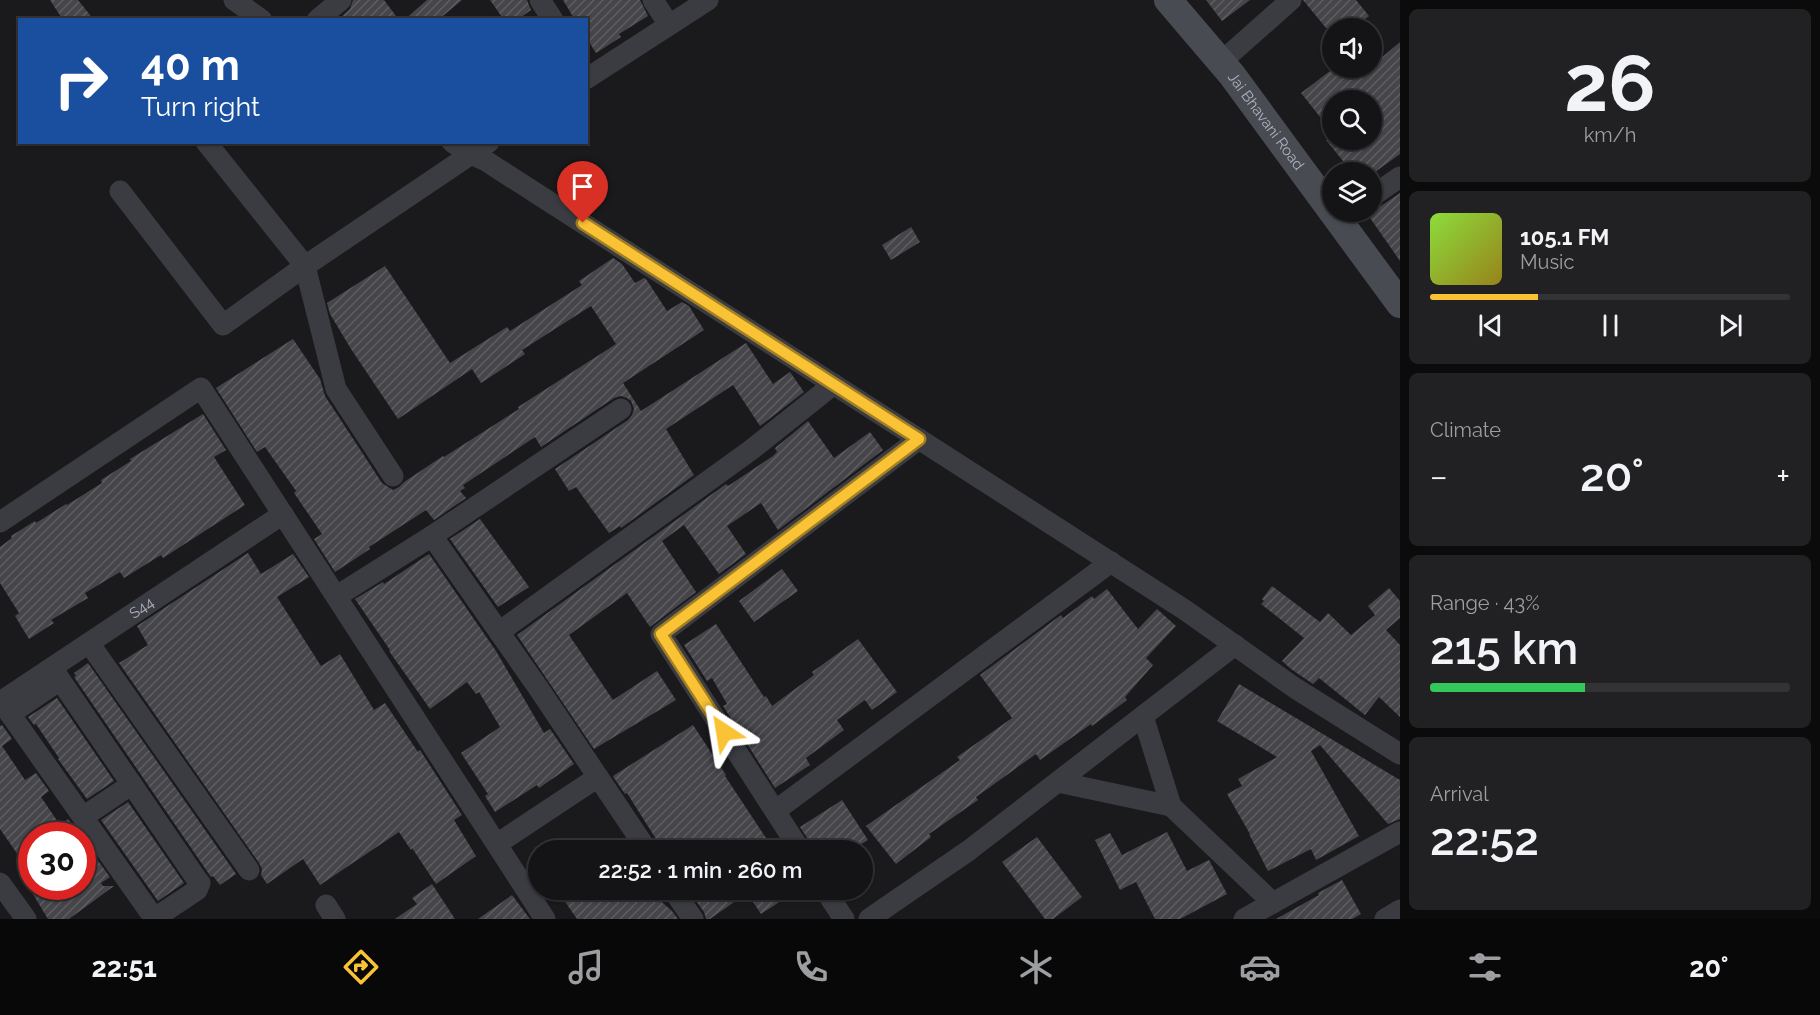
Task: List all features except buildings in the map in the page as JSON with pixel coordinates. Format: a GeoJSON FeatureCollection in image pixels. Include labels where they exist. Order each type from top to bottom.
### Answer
{"type":"FeatureCollection","features":[{"type":"Feature","properties":{"kind":"street"},"geometry":{"type":"LineString","coordinates":[[234,0],[259,18]]}},
{"type":"Feature","properties":{"kind":"street"},"geometry":{"type":"LineString","coordinates":[[319,18],[341,0]]}},
{"type":"Feature","properties":{"kind":"street"},"geometry":{"type":"LineString","coordinates":[[540,0],[553,18]]}},
{"type":"Feature","properties":{"kind":"street"},"geometry":{"type":"LineString","coordinates":[[653,0],[669,25]]}},
{"type":"Feature","properties":{"kind":"street"},"geometry":{"type":"LineString","coordinates":[[588,74],[708,0]]}},
{"type":"Feature","properties":{"kind":"street","name":"Jai Bhavani Road"},"geometry":{"type":"LineString","coordinates":[[1168,0],[1221,62],[1322,188]]}},
{"type":"Feature","properties":{"kind":"street"},"geometry":{"type":"LineString","coordinates":[[1221,62],[1291,0]]}},
{"type":"Feature","properties":{"kind":"street"},"geometry":{"type":"LineString","coordinates":[[208,144],[305,266],[336,388],[393,476]]}},
{"type":"Feature","properties":{"kind":"street"},"geometry":{"type":"LineString","coordinates":[[455,144],[1111,562],[1185,610],[1295,688],[1400,754]]}},
{"type":"Feature","properties":{"kind":"street"},"geometry":{"type":"LineString","coordinates":[[120,191],[223,325],[305,266],[486,144]]}},
{"type":"Feature","properties":{"kind":"street"},"geometry":{"type":"LineString","coordinates":[[1382,189],[1400,177]]}},
{"type":"Feature","properties":{"kind":"street","name":"Jai Bhavani Road"},"geometry":{"type":"LineString","coordinates":[[1348,222],[1400,304]]}},
{"type":"Feature","properties":{"kind":"street"},"geometry":{"type":"LineString","coordinates":[[499,632],[751,450],[834,384]]}},
{"type":"Feature","properties":{"kind":"street"},"geometry":{"type":"LineString","coordinates":[[0,522],[201,388],[545,919]]}},
{"type":"Feature","properties":{"kind":"street"},"geometry":{"type":"LineString","coordinates":[[337,596],[432,536],[621,409]]}},
{"type":"Feature","properties":{"kind":"street"},"geometry":{"type":"LineString","coordinates":[[794,840],[661,634],[919,439]]}},
{"type":"Feature","properties":{"kind":"street","name":"S44"},"geometry":{"type":"LineString","coordinates":[[4,706],[56,674],[89,643],[283,514]]}},
{"type":"Feature","properties":{"kind":"street"},"geometry":{"type":"LineString","coordinates":[[432,536],[640,840]]}},
{"type":"Feature","properties":{"kind":"street"},"geometry":{"type":"LineString","coordinates":[[775,811],[1111,562]]}},
{"type":"Feature","properties":{"kind":"street"},"geometry":{"type":"LineString","coordinates":[[89,643],[249,870]]}},
{"type":"Feature","properties":{"kind":"street"},"geometry":{"type":"LineString","coordinates":[[869,919],[968,851],[1235,645]]}},
{"type":"Feature","properties":{"kind":"street"},"geometry":{"type":"LineString","coordinates":[[4,706],[152,914],[161,914],[197,890],[200,883],[56,674]]}},
{"type":"Feature","properties":{"kind":"street"},"geometry":{"type":"LineString","coordinates":[[1143,716],[1171,806],[1273,903]]}},
{"type":"Feature","properties":{"kind":"street"},"geometry":{"type":"LineString","coordinates":[[497,844],[598,777]]}},
{"type":"Feature","properties":{"kind":"street"},"geometry":{"type":"LineString","coordinates":[[1058,782],[1171,806]]}},
{"type":"Feature","properties":{"kind":"street"},"geometry":{"type":"LineString","coordinates":[[83,817],[132,784]]}},
{"type":"Feature","properties":{"kind":"street"},"geometry":{"type":"LineString","coordinates":[[1244,919],[1400,832]]}},
{"type":"Feature","properties":{"kind":"street"},"geometry":{"type":"LineString","coordinates":[[0,883],[26,919]]}},
{"type":"Feature","properties":{"kind":"street"},"geometry":{"type":"LineString","coordinates":[[680,900],[693,919]]}},
{"type":"Feature","properties":{"kind":"street"},"geometry":{"type":"LineString","coordinates":[[832,900],[844,919]]}},
{"type":"Feature","properties":{"kind":"street"},"geometry":{"type":"LineString","coordinates":[[1384,919],[1400,910]]}},
{"type":"Feature","properties":{"kind":"route"},"geometry":{"type":"LineString","coordinates":[[583,223],[919,439],[661,634],[724,732]]}}]}
